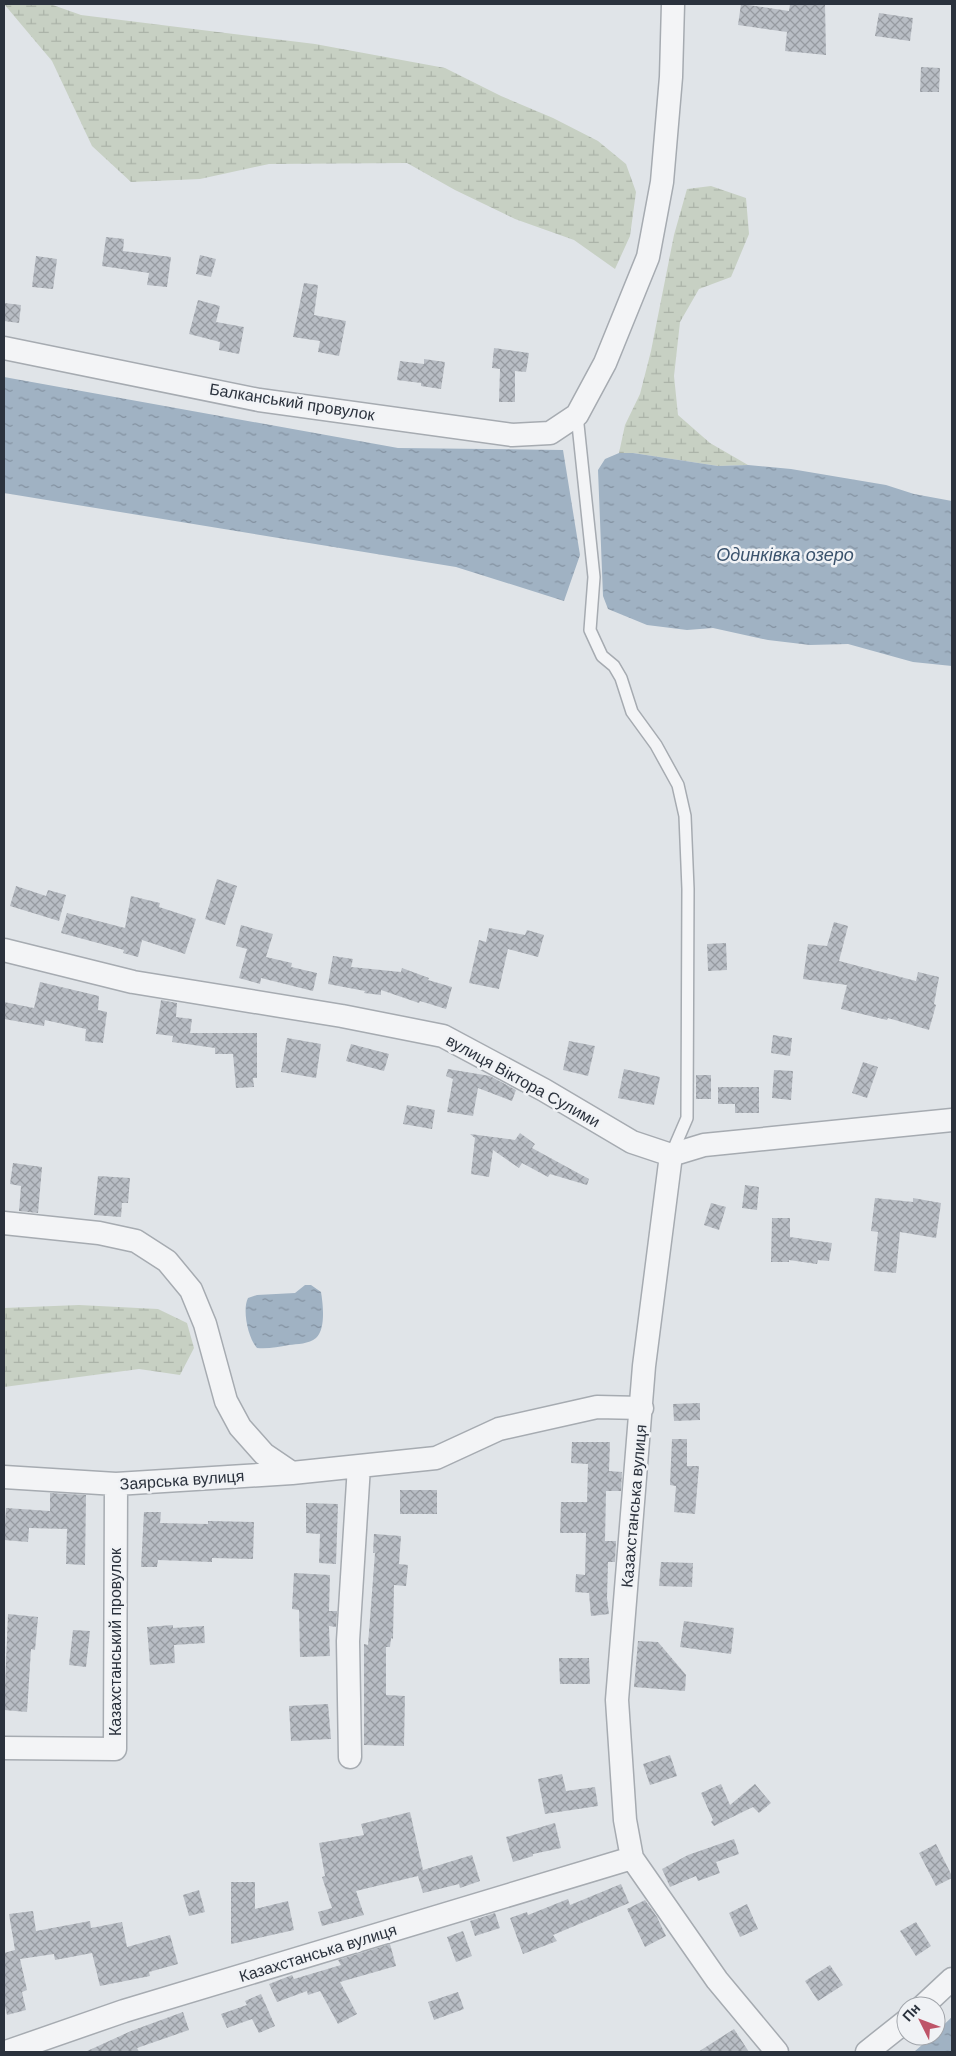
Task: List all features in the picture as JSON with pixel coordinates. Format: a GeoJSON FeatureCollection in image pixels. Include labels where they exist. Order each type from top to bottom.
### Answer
{"type":"FeatureCollection","features":[{"type":"Feature","properties":{"kind":"street"},"geometry":{"type":"LineString","coordinates":[[577,415],[606,363],[648,257],[662,182],[671,77],[673,4]]}},
{"type":"Feature","properties":{"kind":"street","name":"Балканський провулок"},"geometry":{"type":"LineString","coordinates":[[4,348],[259,400],[512,435],[550,433],[577,415]]}},
{"type":"Feature","properties":{"kind":"street","name":"вулиця Віктора Сулими"},"geometry":{"type":"LineString","coordinates":[[4,950],[133,982],[342,1016],[443,1036],[544,1090],[632,1142],[670,1154]]}},
{"type":"Feature","properties":{"kind":"street"},"geometry":{"type":"LineString","coordinates":[[670,1154],[704,1145],[952,1120]]}},
{"type":"Feature","properties":{"kind":"street","name":"Казахстанська вулиця"},"geometry":{"type":"LineString","coordinates":[[670,1154],[644,1366],[617,1700],[625,1820],[632,1858],[717,1980],[776,2052]]}},
{"type":"Feature","properties":{"kind":"street"},"geometry":{"type":"LineString","coordinates":[[4,1223],[99,1233],[136,1242],[167,1261],[191,1290],[205,1324],[226,1401],[240,1428],[264,1454],[292,1473]]}},
{"type":"Feature","properties":{"kind":"street","name":"Заярська вулиця"},"geometry":{"type":"LineString","coordinates":[[4,1477],[116,1484],[292,1473],[436,1458],[498,1429],[597,1408],[642,1408]]}},
{"type":"Feature","properties":{"kind":"street"},"geometry":{"type":"LineString","coordinates":[[350,1757],[348,1641],[359,1466]]}},
{"type":"Feature","properties":{"kind":"street","name":"Казахстанський провулок"},"geometry":{"type":"LineString","coordinates":[[4,1748],[114,1749],[116,1484]]}},
{"type":"Feature","properties":{"kind":"street","name":"Казахстанська вулиця"},"geometry":{"type":"LineString","coordinates":[[6,2052],[124,2011],[632,1858]]}},
{"type":"Feature","properties":{"kind":"street"},"geometry":{"type":"LineString","coordinates":[[934,1996],[952,1979]]}},
{"type":"Feature","properties":{"kind":"street"},"geometry":{"type":"LineString","coordinates":[[867,2052],[896,2029]]}},
{"type":"Feature","properties":{"kind":"lane"},"geometry":{"type":"LineString","coordinates":[[577,415],[594,577],[590,630],[602,656],[614,666],[621,678],[632,712],[656,744],[678,785],[685,816],[688,899],[687,1118],[670,1154]]}},
{"type":"Feature","properties":{"kind":"green space"},"geometry":{"type":"Polygon","coordinates":[[[4,4],[50,4],[81,15],[315,44],[445,68],[598,141],[626,164],[636,192],[630,236],[615,269],[574,240],[515,219],[455,190],[407,163],[269,164],[200,179],[131,182],[92,146],[52,61],[4,4]]]}},
{"type":"Feature","properties":{"kind":"green space"},"geometry":{"type":"Polygon","coordinates":[[[711,186],[746,198],[749,234],[731,277],[699,289],[680,322],[674,376],[678,415],[710,443],[748,465],[718,466],[633,453],[619,453],[625,425],[640,394],[651,351],[674,235],[687,189],[711,186]]]}},
{"type":"Feature","properties":{"kind":"green space"},"geometry":{"type":"Polygon","coordinates":[[[79,1305],[158,1309],[187,1323],[194,1348],[180,1375],[139,1369],[4,1387],[4,1308],[79,1305]]]}},
{"type":"Feature","properties":{"kind":"water"},"geometry":{"type":"Polygon","coordinates":[[[4,377],[398,448],[563,450],[580,555],[564,601],[456,567],[4,493],[4,377]]]}},
{"type":"Feature","properties":{"kind":"water","name":"Одинківка озеро"},"geometry":{"type":"Polygon","coordinates":[[[619,453],[633,453],[718,466],[748,465],[791,469],[886,485],[914,494],[952,501],[952,666],[913,662],[848,644],[810,645],[768,640],[713,628],[687,630],[647,625],[608,609],[603,596],[598,470],[605,459],[619,453]]]}},
{"type":"Feature","properties":{"kind":"water"},"geometry":{"type":"Polygon","coordinates":[[[305,1285],[311,1285],[321,1292],[323,1323],[316,1338],[306,1343],[273,1348],[257,1348],[251,1338],[247,1324],[246,1303],[248,1298],[257,1295],[295,1293],[305,1285]]]}},
{"type":"Feature","properties":{"kind":"water"},"geometry":{"type":"Polygon","coordinates":[[[952,2017],[952,2052],[914,2052],[921,2046],[946,2046],[946,2023],[952,2017]]]}},
{"type":"Feature","properties":{"kind":"building"},"geometry":{"type":"Polygon","coordinates":[[[741,4],[789,11],[790,4],[825,4],[826,55],[785,51],[787,32],[738,25],[741,4]]]}},
{"type":"Feature","properties":{"kind":"building"},"geometry":{"type":"Polygon","coordinates":[[[879,13],[913,18],[910,41],[875,36],[879,13]]]}},
{"type":"Feature","properties":{"kind":"building"},"geometry":{"type":"Polygon","coordinates":[[[921,67],[940,68],[939,92],[920,92],[921,67]]]}},
{"type":"Feature","properties":{"kind":"building"},"geometry":{"type":"Polygon","coordinates":[[[106,237],[124,239],[123,251],[171,257],[167,287],[147,285],[149,273],[102,266],[106,237]]]}},
{"type":"Feature","properties":{"kind":"building"},"geometry":{"type":"Polygon","coordinates":[[[200,255],[216,259],[211,277],[196,274],[200,255]]]}},
{"type":"Feature","properties":{"kind":"building"},"geometry":{"type":"Polygon","coordinates":[[[36,256],[57,259],[53,289],[32,287],[36,256]]]}},
{"type":"Feature","properties":{"kind":"building"},"geometry":{"type":"Polygon","coordinates":[[[304,283],[318,285],[314,315],[346,321],[339,356],[318,352],[320,341],[293,337],[304,283]]]}},
{"type":"Feature","properties":{"kind":"building"},"geometry":{"type":"Polygon","coordinates":[[[198,300],[220,306],[216,322],[244,327],[239,354],[219,350],[220,342],[189,334],[198,300]]]}},
{"type":"Feature","properties":{"kind":"building"},"geometry":{"type":"Polygon","coordinates":[[[4,303],[21,305],[19,323],[4,321],[4,303]]]}},
{"type":"Feature","properties":{"kind":"building"},"geometry":{"type":"Polygon","coordinates":[[[494,348],[529,353],[526,372],[515,371],[515,402],[499,402],[500,369],[492,368],[494,348]]]}},
{"type":"Feature","properties":{"kind":"building"},"geometry":{"type":"Polygon","coordinates":[[[424,359],[445,362],[441,389],[421,386],[421,383],[397,380],[400,361],[424,364],[424,359]]]}},
{"type":"Feature","properties":{"kind":"building"},"geometry":{"type":"Polygon","coordinates":[[[217,879],[237,886],[225,925],[205,919],[217,879]]]}},
{"type":"Feature","properties":{"kind":"building"},"geometry":{"type":"Polygon","coordinates":[[[16,886],[46,896],[48,890],[66,895],[59,921],[10,906],[16,886]]]}},
{"type":"Feature","properties":{"kind":"building"},"geometry":{"type":"Polygon","coordinates":[[[131,896],[160,903],[159,907],[196,919],[185,954],[142,940],[138,957],[123,953],[124,950],[61,933],[67,913],[125,928],[131,896]]]}},
{"type":"Feature","properties":{"kind":"building"},"geometry":{"type":"Polygon","coordinates":[[[834,922],[848,926],[839,961],[916,981],[918,972],[939,977],[934,1004],[936,1005],[929,1030],[888,1018],[887,1020],[841,1009],[847,985],[803,979],[808,944],[827,946],[834,922]]]}},
{"type":"Feature","properties":{"kind":"building"},"geometry":{"type":"Polygon","coordinates":[[[241,925],[273,934],[266,957],[292,963],[291,967],[317,973],[313,991],[261,978],[260,984],[239,978],[247,949],[236,946],[241,925]]]}},
{"type":"Feature","properties":{"kind":"building"},"geometry":{"type":"Polygon","coordinates":[[[489,928],[525,935],[527,930],[544,935],[538,957],[508,949],[499,989],[469,983],[479,940],[486,942],[489,928]]]}},
{"type":"Feature","properties":{"kind":"building"},"geometry":{"type":"Polygon","coordinates":[[[726,943],[727,970],[708,971],[707,944],[726,943]]]}},
{"type":"Feature","properties":{"kind":"building"},"geometry":{"type":"Polygon","coordinates":[[[333,956],[353,959],[351,967],[401,972],[402,968],[429,978],[428,980],[452,987],[446,1009],[420,1001],[419,1003],[381,990],[381,995],[328,984],[333,956]]]}},
{"type":"Feature","properties":{"kind":"building"},"geometry":{"type":"Polygon","coordinates":[[[40,982],[99,996],[98,1010],[107,1012],[103,1043],[85,1041],[86,1029],[45,1020],[44,1026],[4,1019],[4,1002],[34,1008],[40,982]]]}},
{"type":"Feature","properties":{"kind":"building"},"geometry":{"type":"Polygon","coordinates":[[[161,1000],[177,1003],[176,1017],[192,1019],[190,1033],[257,1033],[257,1078],[253,1078],[254,1087],[236,1088],[233,1054],[215,1054],[215,1048],[172,1042],[173,1036],[156,1034],[161,1000]]]}},
{"type":"Feature","properties":{"kind":"building"},"geometry":{"type":"Polygon","coordinates":[[[773,1035],[792,1038],[790,1056],[771,1053],[773,1035]]]}},
{"type":"Feature","properties":{"kind":"building"},"geometry":{"type":"Polygon","coordinates":[[[287,1038],[321,1044],[316,1078],[281,1072],[287,1038]]]}},
{"type":"Feature","properties":{"kind":"building"},"geometry":{"type":"Polygon","coordinates":[[[569,1041],[595,1046],[588,1076],[563,1070],[569,1041]]]}},
{"type":"Feature","properties":{"kind":"building"},"geometry":{"type":"Polygon","coordinates":[[[351,1044],[389,1054],[384,1071],[346,1061],[351,1044]]]}},
{"type":"Feature","properties":{"kind":"building"},"geometry":{"type":"Polygon","coordinates":[[[863,1062],[878,1067],[867,1098],[852,1093],[863,1062]]]}},
{"type":"Feature","properties":{"kind":"building"},"geometry":{"type":"Polygon","coordinates":[[[448,1069],[490,1076],[516,1090],[512,1101],[478,1088],[473,1116],[447,1112],[453,1079],[446,1076],[448,1069]]]}},
{"type":"Feature","properties":{"kind":"building"},"geometry":{"type":"Polygon","coordinates":[[[624,1069],[660,1077],[654,1105],[618,1098],[624,1069]]]}},
{"type":"Feature","properties":{"kind":"building"},"geometry":{"type":"Polygon","coordinates":[[[774,1070],[793,1071],[791,1100],[772,1098],[774,1070]]]}},
{"type":"Feature","properties":{"kind":"building"},"geometry":{"type":"Polygon","coordinates":[[[696,1075],[711,1075],[711,1099],[696,1099],[696,1075]]]}},
{"type":"Feature","properties":{"kind":"building"},"geometry":{"type":"Polygon","coordinates":[[[718,1087],[759,1087],[759,1113],[735,1113],[735,1104],[718,1104],[718,1087]]]}},
{"type":"Feature","properties":{"kind":"building"},"geometry":{"type":"Polygon","coordinates":[[[407,1105],[435,1110],[432,1129],[403,1124],[407,1105]]]}},
{"type":"Feature","properties":{"kind":"building"},"geometry":{"type":"Polygon","coordinates":[[[520,1133],[535,1144],[532,1148],[589,1179],[587,1185],[550,1174],[548,1177],[522,1163],[519,1168],[493,1150],[489,1177],[471,1174],[475,1138],[470,1134],[515,1140],[520,1133]]]}},
{"type":"Feature","properties":{"kind":"building"},"geometry":{"type":"Polygon","coordinates":[[[13,1163],[42,1167],[38,1213],[19,1211],[21,1186],[10,1184],[13,1163]]]}},
{"type":"Feature","properties":{"kind":"building"},"geometry":{"type":"Polygon","coordinates":[[[98,1176],[130,1178],[128,1203],[122,1203],[121,1217],[94,1215],[98,1176]]]}},
{"type":"Feature","properties":{"kind":"building"},"geometry":{"type":"Polygon","coordinates":[[[745,1185],[759,1187],[757,1210],[742,1208],[745,1185]]]}},
{"type":"Feature","properties":{"kind":"building"},"geometry":{"type":"Polygon","coordinates":[[[875,1198],[913,1202],[913,1198],[941,1203],[936,1238],[900,1232],[896,1273],[874,1271],[878,1232],[871,1231],[875,1198]]]}},
{"type":"Feature","properties":{"kind":"building"},"geometry":{"type":"Polygon","coordinates":[[[711,1203],[726,1207],[719,1230],[704,1225],[711,1203]]]}},
{"type":"Feature","properties":{"kind":"building"},"geometry":{"type":"Polygon","coordinates":[[[772,1218],[790,1218],[790,1237],[832,1243],[829,1261],[818,1260],[817,1264],[789,1260],[789,1262],[771,1262],[772,1218]]]}},
{"type":"Feature","properties":{"kind":"building"},"geometry":{"type":"Polygon","coordinates":[[[700,1403],[700,1420],[674,1421],[673,1404],[700,1403]]]}},
{"type":"Feature","properties":{"kind":"building"},"geometry":{"type":"Polygon","coordinates":[[[672,1439],[687,1439],[687,1466],[699,1466],[695,1514],[674,1512],[676,1486],[670,1485],[672,1439]]]}},
{"type":"Feature","properties":{"kind":"building"},"geometry":{"type":"Polygon","coordinates":[[[572,1442],[610,1442],[609,1471],[622,1472],[621,1491],[606,1491],[605,1541],[616,1541],[615,1562],[608,1562],[607,1598],[609,1614],[591,1616],[589,1593],[575,1592],[576,1574],[585,1575],[586,1533],[560,1533],[561,1502],[587,1502],[588,1464],[571,1463],[572,1442]]]}},
{"type":"Feature","properties":{"kind":"building"},"geometry":{"type":"Polygon","coordinates":[[[400,1490],[437,1490],[437,1514],[400,1514],[400,1490]]]}},
{"type":"Feature","properties":{"kind":"building"},"geometry":{"type":"Polygon","coordinates":[[[50,1493],[86,1495],[85,1565],[66,1564],[67,1529],[29,1528],[28,1542],[4,1540],[6,1508],[50,1511],[50,1493]]]}},
{"type":"Feature","properties":{"kind":"building"},"geometry":{"type":"Polygon","coordinates":[[[306,1503],[338,1504],[336,1564],[319,1563],[320,1534],[306,1533],[306,1503]]]}},
{"type":"Feature","properties":{"kind":"building"},"geometry":{"type":"Polygon","coordinates":[[[144,1512],[161,1512],[160,1523],[208,1524],[208,1521],[254,1522],[253,1559],[212,1558],[212,1562],[158,1560],[157,1567],[141,1567],[144,1512]]]}},
{"type":"Feature","properties":{"kind":"building"},"geometry":{"type":"Polygon","coordinates":[[[374,1534],[401,1536],[399,1564],[408,1565],[406,1586],[394,1585],[393,1639],[391,1638],[390,1647],[386,1647],[386,1695],[405,1696],[404,1746],[364,1745],[364,1644],[368,1645],[375,1553],[373,1553],[374,1534]]]}},
{"type":"Feature","properties":{"kind":"building"},"geometry":{"type":"Polygon","coordinates":[[[661,1562],[693,1563],[692,1587],[659,1586],[661,1562]]]}},
{"type":"Feature","properties":{"kind":"building"},"geometry":{"type":"Polygon","coordinates":[[[294,1573],[330,1575],[329,1611],[337,1611],[336,1627],[329,1626],[330,1656],[300,1657],[299,1610],[292,1609],[294,1573]]]}},
{"type":"Feature","properties":{"kind":"building"},"geometry":{"type":"Polygon","coordinates":[[[8,1614],[38,1617],[35,1650],[31,1649],[27,1712],[4,1710],[8,1614]]]}},
{"type":"Feature","properties":{"kind":"building"},"geometry":{"type":"Polygon","coordinates":[[[684,1621],[734,1628],[731,1654],[680,1647],[684,1621]]]}},
{"type":"Feature","properties":{"kind":"building"},"geometry":{"type":"Polygon","coordinates":[[[173,1625],[173,1628],[204,1626],[205,1643],[174,1645],[175,1663],[150,1665],[147,1627],[173,1625]]]}},
{"type":"Feature","properties":{"kind":"building"},"geometry":{"type":"Polygon","coordinates":[[[73,1630],[90,1631],[86,1667],[69,1665],[73,1630]]]}},
{"type":"Feature","properties":{"kind":"building"},"geometry":{"type":"Polygon","coordinates":[[[638,1641],[658,1642],[686,1675],[685,1691],[634,1687],[638,1641]]]}},
{"type":"Feature","properties":{"kind":"building"},"geometry":{"type":"Polygon","coordinates":[[[559,1658],[589,1658],[590,1684],[560,1684],[559,1658]]]}},
{"type":"Feature","properties":{"kind":"building"},"geometry":{"type":"Polygon","coordinates":[[[328,1704],[331,1739],[291,1741],[289,1706],[328,1704]]]}},
{"type":"Feature","properties":{"kind":"building"},"geometry":{"type":"Polygon","coordinates":[[[670,1755],[677,1776],[650,1785],[643,1764],[670,1755]]]}},
{"type":"Feature","properties":{"kind":"building"},"geometry":{"type":"Polygon","coordinates":[[[562,1774],[566,1791],[595,1787],[598,1806],[545,1814],[538,1779],[562,1774]]]}},
{"type":"Feature","properties":{"kind":"building"},"geometry":{"type":"Polygon","coordinates":[[[721,1784],[730,1805],[755,1784],[771,1803],[759,1813],[753,1807],[714,1826],[701,1793],[721,1784]]]}},
{"type":"Feature","properties":{"kind":"building"},"geometry":{"type":"Polygon","coordinates":[[[410,1812],[423,1870],[472,1855],[480,1881],[460,1888],[459,1884],[423,1893],[418,1876],[356,1891],[364,1915],[322,1926],[318,1912],[332,1908],[322,1877],[325,1876],[319,1843],[364,1835],[361,1824],[410,1812]]]}},
{"type":"Feature","properties":{"kind":"building"},"geometry":{"type":"Polygon","coordinates":[[[555,1823],[561,1848],[533,1854],[533,1856],[513,1862],[506,1837],[555,1823]]]}},
{"type":"Feature","properties":{"kind":"building"},"geometry":{"type":"Polygon","coordinates":[[[734,1839],[739,1854],[716,1862],[720,1873],[698,1881],[696,1876],[670,1887],[662,1869],[688,1855],[734,1839]]]}},
{"type":"Feature","properties":{"kind":"building"},"geometry":{"type":"Polygon","coordinates":[[[936,1844],[952,1878],[936,1886],[919,1853],[936,1844]]]}},
{"type":"Feature","properties":{"kind":"building"},"geometry":{"type":"Polygon","coordinates":[[[231,1882],[255,1882],[255,1909],[288,1901],[294,1930],[231,1944],[231,1882]]]}},
{"type":"Feature","properties":{"kind":"building"},"geometry":{"type":"Polygon","coordinates":[[[621,1884],[629,1903],[553,1935],[557,1941],[523,1954],[510,1918],[527,1912],[528,1915],[568,1899],[570,1905],[621,1884]]]}},
{"type":"Feature","properties":{"kind":"building"},"geometry":{"type":"Polygon","coordinates":[[[199,1890],[205,1912],[189,1916],[183,1895],[199,1890]]]}},
{"type":"Feature","properties":{"kind":"building"},"geometry":{"type":"Polygon","coordinates":[[[645,1900],[657,1917],[666,1936],[645,1947],[627,1909],[645,1900]]]}},
{"type":"Feature","properties":{"kind":"building"},"geometry":{"type":"Polygon","coordinates":[[[747,1904],[758,1929],[740,1937],[729,1913],[747,1904]]]}},
{"type":"Feature","properties":{"kind":"building"},"geometry":{"type":"Polygon","coordinates":[[[33,1911],[36,1931],[90,1921],[91,1928],[122,1922],[127,1947],[170,1935],[178,1964],[149,1972],[150,1976],[100,1986],[92,1953],[55,1960],[54,1954],[20,1959],[27,1990],[22,1992],[26,2010],[7,2015],[4,2002],[4,1953],[15,1950],[9,1914],[33,1911]]]}},
{"type":"Feature","properties":{"kind":"building"},"geometry":{"type":"Polygon","coordinates":[[[495,1913],[500,1928],[475,1936],[470,1921],[495,1913]]]}},
{"type":"Feature","properties":{"kind":"building"},"geometry":{"type":"Polygon","coordinates":[[[916,1922],[931,1946],[916,1956],[900,1931],[916,1922]]]}},
{"type":"Feature","properties":{"kind":"building"},"geometry":{"type":"Polygon","coordinates":[[[463,1931],[472,1956],[456,1962],[447,1937],[463,1931]]]}},
{"type":"Feature","properties":{"kind":"building"},"geometry":{"type":"Polygon","coordinates":[[[390,1944],[396,1966],[340,1982],[357,2014],[338,2024],[320,1991],[308,1995],[307,1991],[277,2002],[269,1984],[292,1975],[294,1979],[341,1965],[338,1960],[390,1944]]]}},
{"type":"Feature","properties":{"kind":"building"},"geometry":{"type":"Polygon","coordinates":[[[830,1965],[843,1985],[818,2001],[805,1981],[830,1965]]]}},
{"type":"Feature","properties":{"kind":"building"},"geometry":{"type":"Polygon","coordinates":[[[458,1992],[464,2009],[434,2020],[428,2002],[458,1992]]]}},
{"type":"Feature","properties":{"kind":"building"},"geometry":{"type":"Polygon","coordinates":[[[261,1994],[275,2026],[259,2033],[252,2019],[227,2028],[221,2014],[247,2005],[245,2001],[261,1994]]]}},
{"type":"Feature","properties":{"kind":"building"},"geometry":{"type":"Polygon","coordinates":[[[183,2012],[189,2030],[137,2048],[139,2052],[85,2052],[131,2031],[183,2012]]]}},
{"type":"Feature","properties":{"kind":"building"},"geometry":{"type":"Polygon","coordinates":[[[734,2029],[749,2052],[698,2052],[734,2029]]]}}]}
